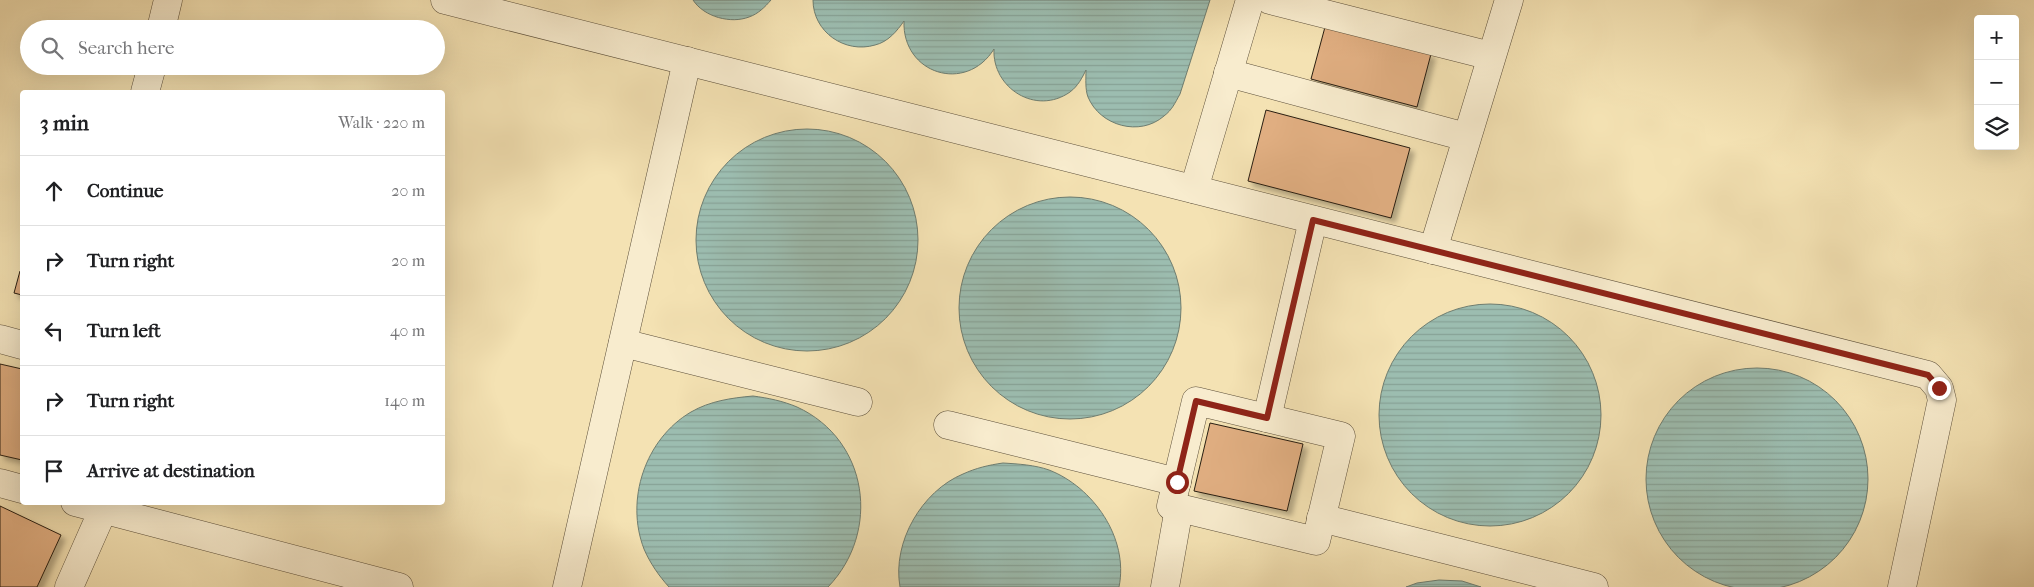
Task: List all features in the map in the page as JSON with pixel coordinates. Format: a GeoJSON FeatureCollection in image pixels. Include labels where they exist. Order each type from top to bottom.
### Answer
{"type":"FeatureCollection","features":[{"type":"Feature","properties":{"kind":"lane"},"geometry":{"type":"LineString","coordinates":[[163,20],[168,0]]}},
{"type":"Feature","properties":{"kind":"lane"},"geometry":{"type":"LineString","coordinates":[[445,0],[1928,375],[1939,388],[1942,400],[1902,587]]}},
{"type":"Feature","properties":{"kind":"lane"},"geometry":{"type":"LineString","coordinates":[[1194,189],[1250,0]]}},
{"type":"Feature","properties":{"kind":"lane"},"geometry":{"type":"LineString","coordinates":[[1270,0],[1490,56]]}},
{"type":"Feature","properties":{"kind":"lane"},"geometry":{"type":"LineString","coordinates":[[1433,250],[1508,0]]}},
{"type":"Feature","properties":{"kind":"lane"},"geometry":{"type":"LineString","coordinates":[[567,587],[687,61]]}},
{"type":"Feature","properties":{"kind":"lane"},"geometry":{"type":"LineString","coordinates":[[1228,74],[1466,138]]}},
{"type":"Feature","properties":{"kind":"lane"},"geometry":{"type":"LineString","coordinates":[[146,90],[150,75]]}},
{"type":"Feature","properties":{"kind":"lane"},"geometry":{"type":"LineString","coordinates":[[1267,418],[1313,220]]}},
{"type":"Feature","properties":{"kind":"lane"},"geometry":{"type":"LineString","coordinates":[[0,339],[20,344]]}},
{"type":"Feature","properties":{"kind":"lane"},"geometry":{"type":"LineString","coordinates":[[622,343],[858,402]]}},
{"type":"Feature","properties":{"kind":"lane"},"geometry":{"type":"LineString","coordinates":[[948,425],[1178,495],[1316,541],[1341,436],[1196,401],[1178,495],[1165,587]]}},
{"type":"Feature","properties":{"kind":"lane"},"geometry":{"type":"LineString","coordinates":[[0,483],[20,488]]}},
{"type":"Feature","properties":{"kind":"lane"},"geometry":{"type":"LineString","coordinates":[[86,505],[399,587]]}},
{"type":"Feature","properties":{"kind":"lane"},"geometry":{"type":"LineString","coordinates":[[69,587],[103,510]]}},
{"type":"Feature","properties":{"kind":"lane"},"geometry":{"type":"LineString","coordinates":[[1321,518],[1594,587]]}},
{"type":"Feature","properties":{"kind":"shaded area"},"geometry":{"type":"Polygon","coordinates":[[[693,0],[771,0],[755,14],[734,20],[711,15],[693,0]]]}},
{"type":"Feature","properties":{"kind":"shaded area"},"geometry":{"type":"Polygon","coordinates":[[[813,0],[1210,0],[1180,94],[1175,103],[1167,114],[1154,122],[1144,126],[1133,127],[1111,121],[1094,107],[1087,94],[1086,70],[1078,85],[1057,99],[1044,101],[1030,99],[1018,94],[1000,76],[995,63],[994,49],[982,63],[968,71],[953,74],[938,72],[924,65],[913,54],[906,39],[904,21],[884,41],[864,47],[853,46],[842,43],[825,31],[818,22],[813,0]]]}},
{"type":"Feature","properties":{"kind":"shaded area"},"geometry":{"type":"Polygon","coordinates":[[[796,129],[818,129],[850,137],[869,147],[886,161],[900,178],[910,197],[916,218],[918,240],[916,262],[910,283],[900,302],[886,319],[869,333],[839,347],[818,351],[796,351],[775,347],[754,338],[736,326],[721,311],[709,293],[700,272],[696,251],[696,229],[700,208],[709,187],[721,169],[736,154],[754,142],[775,133],[796,129]]]}},
{"type":"Feature","properties":{"kind":"shaded area"},"geometry":{"type":"Polygon","coordinates":[[[1070,197],[1092,199],[1112,205],[1132,216],[1149,229],[1162,246],[1173,266],[1179,286],[1181,308],[1179,330],[1173,350],[1162,370],[1149,387],[1132,400],[1112,411],[1092,417],[1070,419],[1048,417],[1028,411],[1008,400],[991,387],[978,370],[967,350],[961,330],[959,308],[961,286],[967,266],[978,246],[991,229],[1008,216],[1028,205],[1048,199],[1070,197]]]}},
{"type":"Feature","properties":{"kind":"shaded area"},"geometry":{"type":"Polygon","coordinates":[[[1479,304],[1501,304],[1533,312],[1569,336],[1593,372],[1599,393],[1601,415],[1599,437],[1593,458],[1569,494],[1533,518],[1501,526],[1479,526],[1447,518],[1411,494],[1387,458],[1379,426],[1379,404],[1387,372],[1411,336],[1447,312],[1479,304]]]}},
{"type":"Feature","properties":{"kind":"shaded area"},"geometry":{"type":"Polygon","coordinates":[[[1757,368],[1779,370],[1809,381],[1819,387],[1843,409],[1855,427],[1866,457],[1866,501],[1855,531],[1849,541],[1819,571],[1809,577],[1779,588],[1735,588],[1705,577],[1695,571],[1665,541],[1659,531],[1648,501],[1646,479],[1648,457],[1659,427],[1665,417],[1695,387],[1705,381],[1735,370],[1757,368]]]}},
{"type":"Feature","properties":{"kind":"shaded area"},"geometry":{"type":"Polygon","coordinates":[[[753,396],[797,407],[821,422],[840,441],[852,464],[859,489],[860,515],[856,540],[845,565],[828,587],[669,587],[649,559],[639,530],[637,511],[638,491],[643,472],[651,454],[662,438],[675,424],[691,412],[721,401],[753,396]]]}},
{"type":"Feature","properties":{"kind":"shaded area"},"geometry":{"type":"Polygon","coordinates":[[[1003,463],[1021,464],[1049,470],[1065,478],[1093,502],[1104,516],[1113,533],[1121,569],[1119,587],[900,587],[901,553],[913,520],[923,505],[935,492],[963,474],[1003,463]]]}},
{"type":"Feature","properties":{"kind":"shaded area"},"geometry":{"type":"Polygon","coordinates":[[[1439,580],[1462,581],[1481,587],[1406,587],[1417,583],[1439,580]]]}},
{"type":"Feature","properties":{"kind":"building"},"geometry":{"type":"Polygon","coordinates":[[[1325,27],[1431,54],[1417,107],[1311,79],[1325,27]]]}},
{"type":"Feature","properties":{"kind":"building"},"geometry":{"type":"Polygon","coordinates":[[[1266,110],[1410,148],[1391,218],[1248,181],[1266,110]]]}},
{"type":"Feature","properties":{"kind":"building"},"geometry":{"type":"Polygon","coordinates":[[[20,271],[20,294],[14,293],[20,271]]]}},
{"type":"Feature","properties":{"kind":"building"},"geometry":{"type":"Polygon","coordinates":[[[0,364],[20,369],[20,460],[0,455],[0,364]]]}},
{"type":"Feature","properties":{"kind":"building"},"geometry":{"type":"Polygon","coordinates":[[[1210,423],[1303,444],[1287,511],[1194,491],[1210,423]]]}},
{"type":"Feature","properties":{"kind":"building"},"geometry":{"type":"Polygon","coordinates":[[[0,506],[61,535],[37,587],[0,587],[0,506]]]}},
{"type":"Feature","properties":{"kind":"route"},"geometry":{"type":"LineString","coordinates":[[1177,482],[1196,401],[1267,418],[1313,220],[1928,375],[1939,388]]}}]}
